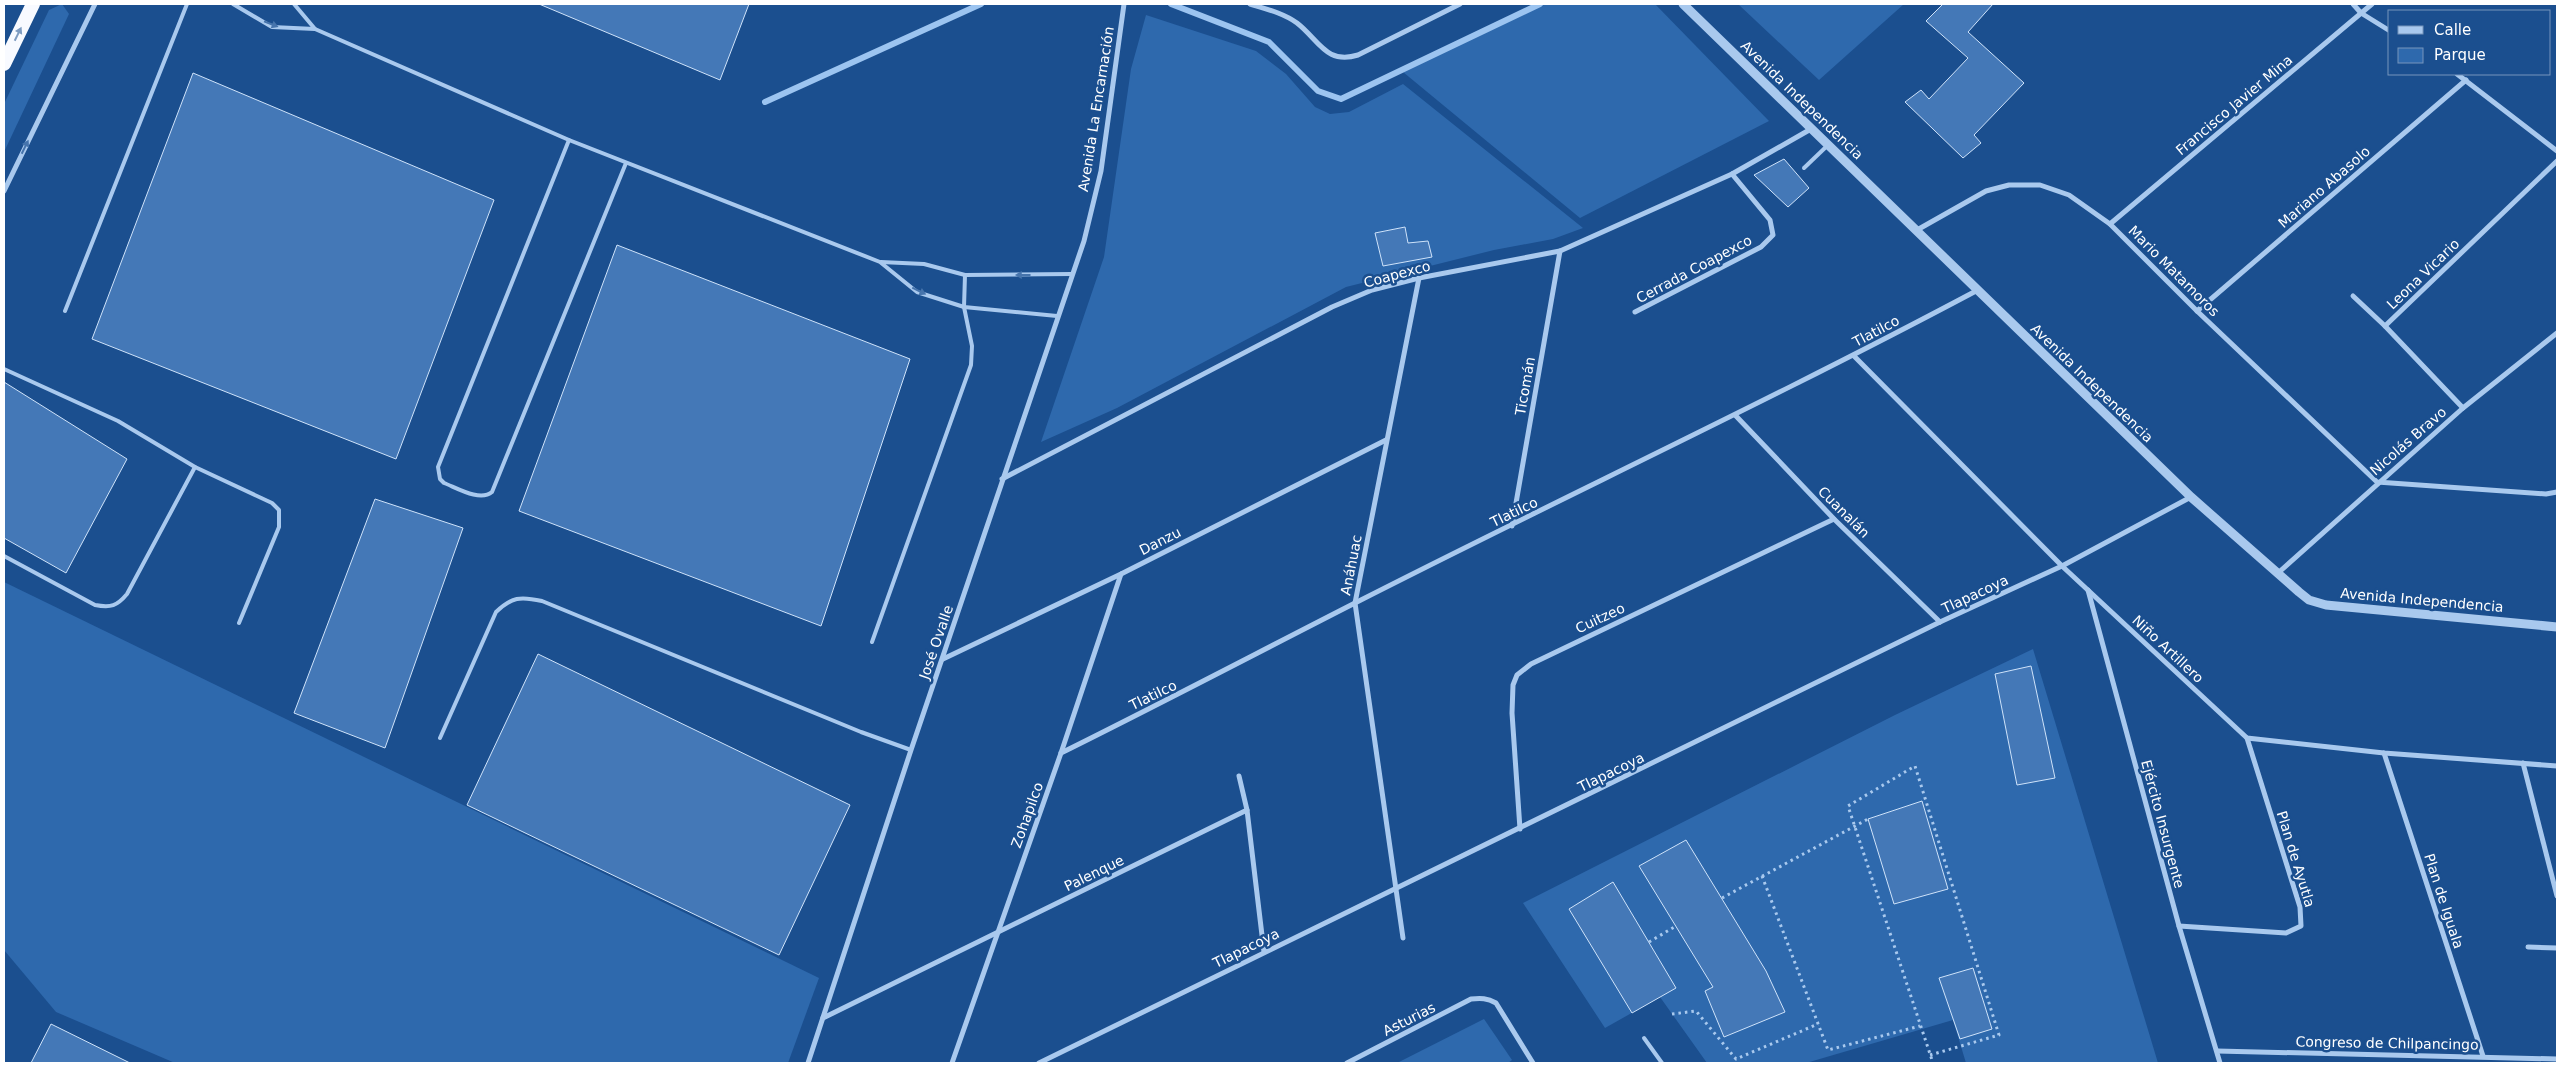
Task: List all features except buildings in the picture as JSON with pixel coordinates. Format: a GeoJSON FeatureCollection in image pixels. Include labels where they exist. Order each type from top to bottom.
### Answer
{"type":"FeatureCollection","features":[{"type":"Feature","properties":{"kind":"highway"},"geometry":{"type":"LineString","coordinates":[[4,64],[33,4]]}},
{"type":"Feature","properties":{"kind":"street"},"geometry":{"type":"LineString","coordinates":[[4,191],[95,4]]}},
{"type":"Feature","properties":{"kind":"street"},"geometry":{"type":"LineString","coordinates":[[1250,4],[1277,12],[1297,24],[1336,58],[1346,59],[1358,55],[1460,4]]}},
{"type":"Feature","properties":{"kind":"street","name":"Avenida Independencia"},"geometry":{"type":"LineString","coordinates":[[1683,4],[1917,230],[1976,291],[2191,497],[2309,600],[2326,605],[2557,627]]}},
{"type":"Feature","properties":{"kind":"street"},"geometry":{"type":"LineString","coordinates":[[2354,4],[2361,13],[2388,30]]}},
{"type":"Feature","properties":{"kind":"street","name":"Francisco Javier Mina"},"geometry":{"type":"LineString","coordinates":[[2110,224],[2372,4]]}},
{"type":"Feature","properties":{"kind":"street","name":"Avenida La Encarnación"},"geometry":{"type":"LineString","coordinates":[[1072,274],[1084,241],[1100,171],[1124,5]]}},
{"type":"Feature","properties":{"kind":"street"},"geometry":{"type":"LineString","coordinates":[[2458,75],[2557,150]]}},
{"type":"Feature","properties":{"kind":"street","name":"Mariano Abasolo"},"geometry":{"type":"LineString","coordinates":[[2197,311],[2466,80]]}},
{"type":"Feature","properties":{"kind":"street","name":"Coapexco"},"geometry":{"type":"LineString","coordinates":[[1002,479],[1332,307],[1372,290],[1419,278],[1560,251],[1732,174],[1811,129]]}},
{"type":"Feature","properties":{"kind":"street","name":"Leona Vicario"},"geometry":{"type":"LineString","coordinates":[[2463,408],[2386,326],[2557,161]]}},
{"type":"Feature","properties":{"kind":"street","name":"Cerrada Coapexco"},"geometry":{"type":"LineString","coordinates":[[1635,312],[1761,247],[1773,235],[1770,220],[1732,174]]}},
{"type":"Feature","properties":{"kind":"street","name":"Mario Matamoros"},"geometry":{"type":"LineString","coordinates":[[1917,230],[1986,191],[2008,185],[2040,185],[2070,195],[2110,224],[2197,311],[2377,482]]}},
{"type":"Feature","properties":{"kind":"street","name":"Ticomán"},"geometry":{"type":"LineString","coordinates":[[1512,526],[1560,251]]}},
{"type":"Feature","properties":{"kind":"street","name":"José Ovalle"},"geometry":{"type":"LineString","coordinates":[[808,1063],[911,750],[1072,274]]}},
{"type":"Feature","properties":{"kind":"street","name":"Anáhuac"},"geometry":{"type":"LineString","coordinates":[[1403,938],[1355,603],[1419,278]]}},
{"type":"Feature","properties":{"kind":"street","name":"Tlatilco"},"geometry":{"type":"LineString","coordinates":[[1061,753],[1209,680],[1355,603],[1736,416],[1976,291]]}},
{"type":"Feature","properties":{"kind":"street"},"geometry":{"type":"LineString","coordinates":[[2353,296],[2386,326]]}},
{"type":"Feature","properties":{"kind":"street","name":"Nicolás Bravo"},"geometry":{"type":"LineString","coordinates":[[2278,573],[2377,482],[2463,408],[2557,333]]}},
{"type":"Feature","properties":{"kind":"street","name":"Niño Artillero"},"geometry":{"type":"LineString","coordinates":[[1854,356],[2062,566],[2248,738]]}},
{"type":"Feature","properties":{"kind":"street","name":"Cuanalán"},"geometry":{"type":"LineString","coordinates":[[1736,416],[1834,519],[1940,622]]}},
{"type":"Feature","properties":{"kind":"street","name":"Danzu"},"geometry":{"type":"LineString","coordinates":[[942,659],[1120,574],[1386,440]]}},
{"type":"Feature","properties":{"kind":"street"},"geometry":{"type":"LineString","coordinates":[[2377,482],[2546,494],[2557,492]]}},
{"type":"Feature","properties":{"kind":"street","name":"Tlapacoya"},"geometry":{"type":"LineString","coordinates":[[1039,1063],[1940,622],[2062,566],[2191,497]]}},
{"type":"Feature","properties":{"kind":"street","name":"Cuitzeo"},"geometry":{"type":"LineString","coordinates":[[1520,829],[1512,713],[1513,685],[1517,675],[1531,664],[1834,519]]}},
{"type":"Feature","properties":{"kind":"street","name":"Zohapilco"},"geometry":{"type":"LineString","coordinates":[[952,1063],[1061,753],[1120,574]]}},
{"type":"Feature","properties":{"kind":"street","name":"Ejército Insurgente"},"geometry":{"type":"LineString","coordinates":[[2088,590],[2179,926],[2220,1063]]}},
{"type":"Feature","properties":{"kind":"street"},"geometry":{"type":"LineString","coordinates":[[2248,738],[2384,753],[2557,766]]}},
{"type":"Feature","properties":{"kind":"street","name":"Plan de Ayutla"},"geometry":{"type":"LineString","coordinates":[[2179,926],[2286,933],[2301,926],[2300,907],[2248,738]]}},
{"type":"Feature","properties":{"kind":"street","name":"Plan de Iguala"},"geometry":{"type":"LineString","coordinates":[[2384,753],[2482,1056]]}},
{"type":"Feature","properties":{"kind":"street"},"geometry":{"type":"LineString","coordinates":[[2523,764],[2557,896]]}},
{"type":"Feature","properties":{"kind":"street"},"geometry":{"type":"LineString","coordinates":[[1239,776],[1247,810],[1264,952]]}},
{"type":"Feature","properties":{"kind":"street","name":"Palenque"},"geometry":{"type":"LineString","coordinates":[[823,1018],[1247,810]]}},
{"type":"Feature","properties":{"kind":"street"},"geometry":{"type":"LineString","coordinates":[[2528,948],[2557,948]]}},
{"type":"Feature","properties":{"kind":"street","name":"Asturias"},"geometry":{"type":"LineString","coordinates":[[1347,1063],[1471,999],[1482,998],[1496,1003],[1532,1063]]}},
{"type":"Feature","properties":{"kind":"street","name":"Congreso de Chilpancingo"},"geometry":{"type":"LineString","coordinates":[[2217,1051],[2557,1059]]}},
{"type":"Feature","properties":{"kind":"lane"},"geometry":{"type":"LineString","coordinates":[[65,311],[186,4]]}},
{"type":"Feature","properties":{"kind":"lane"},"geometry":{"type":"LineString","coordinates":[[233,4],[272,27],[315,29],[569,140],[880,262],[917,292],[964,307],[1057,316]]}},
{"type":"Feature","properties":{"kind":"lane"},"geometry":{"type":"LineString","coordinates":[[294,4],[315,29]]}},
{"type":"Feature","properties":{"kind":"lane"},"geometry":{"type":"LineString","coordinates":[[569,140],[438,467],[440,479],[444,483],[481,496],[488,496],[492,492],[626,163]]}},
{"type":"Feature","properties":{"kind":"lane"},"geometry":{"type":"LineString","coordinates":[[1804,168],[1828,145]]}},
{"type":"Feature","properties":{"kind":"lane"},"geometry":{"type":"LineString","coordinates":[[880,262],[924,264],[965,275],[1072,274]]}},
{"type":"Feature","properties":{"kind":"lane"},"geometry":{"type":"LineString","coordinates":[[872,642],[971,365],[972,346],[964,307],[965,275]]}},
{"type":"Feature","properties":{"kind":"lane"},"geometry":{"type":"LineString","coordinates":[[4,369],[118,421],[195,467],[272,503],[279,510],[279,527],[239,623]]}},
{"type":"Feature","properties":{"kind":"lane"},"geometry":{"type":"LineString","coordinates":[[4,556],[96,605],[108,608],[119,604],[127,594],[195,467]]}},
{"type":"Feature","properties":{"kind":"lane"},"geometry":{"type":"LineString","coordinates":[[440,738],[496,612],[508,600],[526,598],[542,601],[861,732],[911,750]]}},
{"type":"Feature","properties":{"kind":"lane"},"geometry":{"type":"LineString","coordinates":[[1644,1038],[1662,1063]]}},
{"type":"Feature","properties":{"kind":"path"},"geometry":{"type":"LineString","coordinates":[[1930,1055],[1999,1034],[1915,766],[1848,806],[1932,1063]]}},
{"type":"Feature","properties":{"kind":"path"},"geometry":{"type":"LineString","coordinates":[[1722,898],[1868,819]]}},
{"type":"Feature","properties":{"kind":"path"},"geometry":{"type":"LineString","coordinates":[[1762,876],[1828,1050],[1920,1026]]}},
{"type":"Feature","properties":{"kind":"path"},"geometry":{"type":"LineString","coordinates":[[1649,942],[1676,926]]}},
{"type":"Feature","properties":{"kind":"path"},"geometry":{"type":"LineString","coordinates":[[1672,1014],[1696,1011],[1736,1059],[1818,1024]]}},
{"type":"Feature","properties":{"kind":"green space"},"geometry":{"type":"Polygon","coordinates":[[[62,4],[69,14],[4,152],[4,104],[49,10],[62,4]]]}},
{"type":"Feature","properties":{"kind":"green space"},"geometry":{"type":"Polygon","coordinates":[[[1535,4],[1655,4],[1769,121],[1580,218],[1403,72],[1535,4]]]}},
{"type":"Feature","properties":{"kind":"green space"},"geometry":{"type":"Polygon","coordinates":[[[1738,4],[1904,4],[1819,80],[1738,4]]]}},
{"type":"Feature","properties":{"kind":"green space"},"geometry":{"type":"Polygon","coordinates":[[[1146,15],[1256,51],[1286,74],[1315,107],[1330,114],[1349,112],[1403,84],[1583,228],[1553,239],[1494,250],[1346,287],[1117,408],[1041,442],[1104,257],[1131,69],[1146,15]]]}},
{"type":"Feature","properties":{"kind":"green space"},"geometry":{"type":"Polygon","coordinates":[[[4,582],[819,978],[788,1063],[175,1063],[56,1012],[4,950],[4,582]]]}},
{"type":"Feature","properties":{"kind":"green space"},"geometry":{"type":"Polygon","coordinates":[[[2033,649],[2158,1063],[1966,1063],[1953,1020],[1806,1063],[1707,1063],[1660,997],[1605,1028],[1523,903],[1895,715],[2033,649]]]}},
{"type":"Feature","properties":{"kind":"green space"},"geometry":{"type":"Polygon","coordinates":[[[1484,1019],[1512,1060],[1508,1063],[1397,1063],[1484,1019]]]}},
{"type":"Feature","properties":{"kind":"waterway"},"geometry":{"type":"LineString","coordinates":[[765,102],[981,4]]}},
{"type":"Feature","properties":{"kind":"waterway"},"geometry":{"type":"LineString","coordinates":[[1171,4],[1269,42],[1318,91],[1341,99],[1540,4]]}}]}
